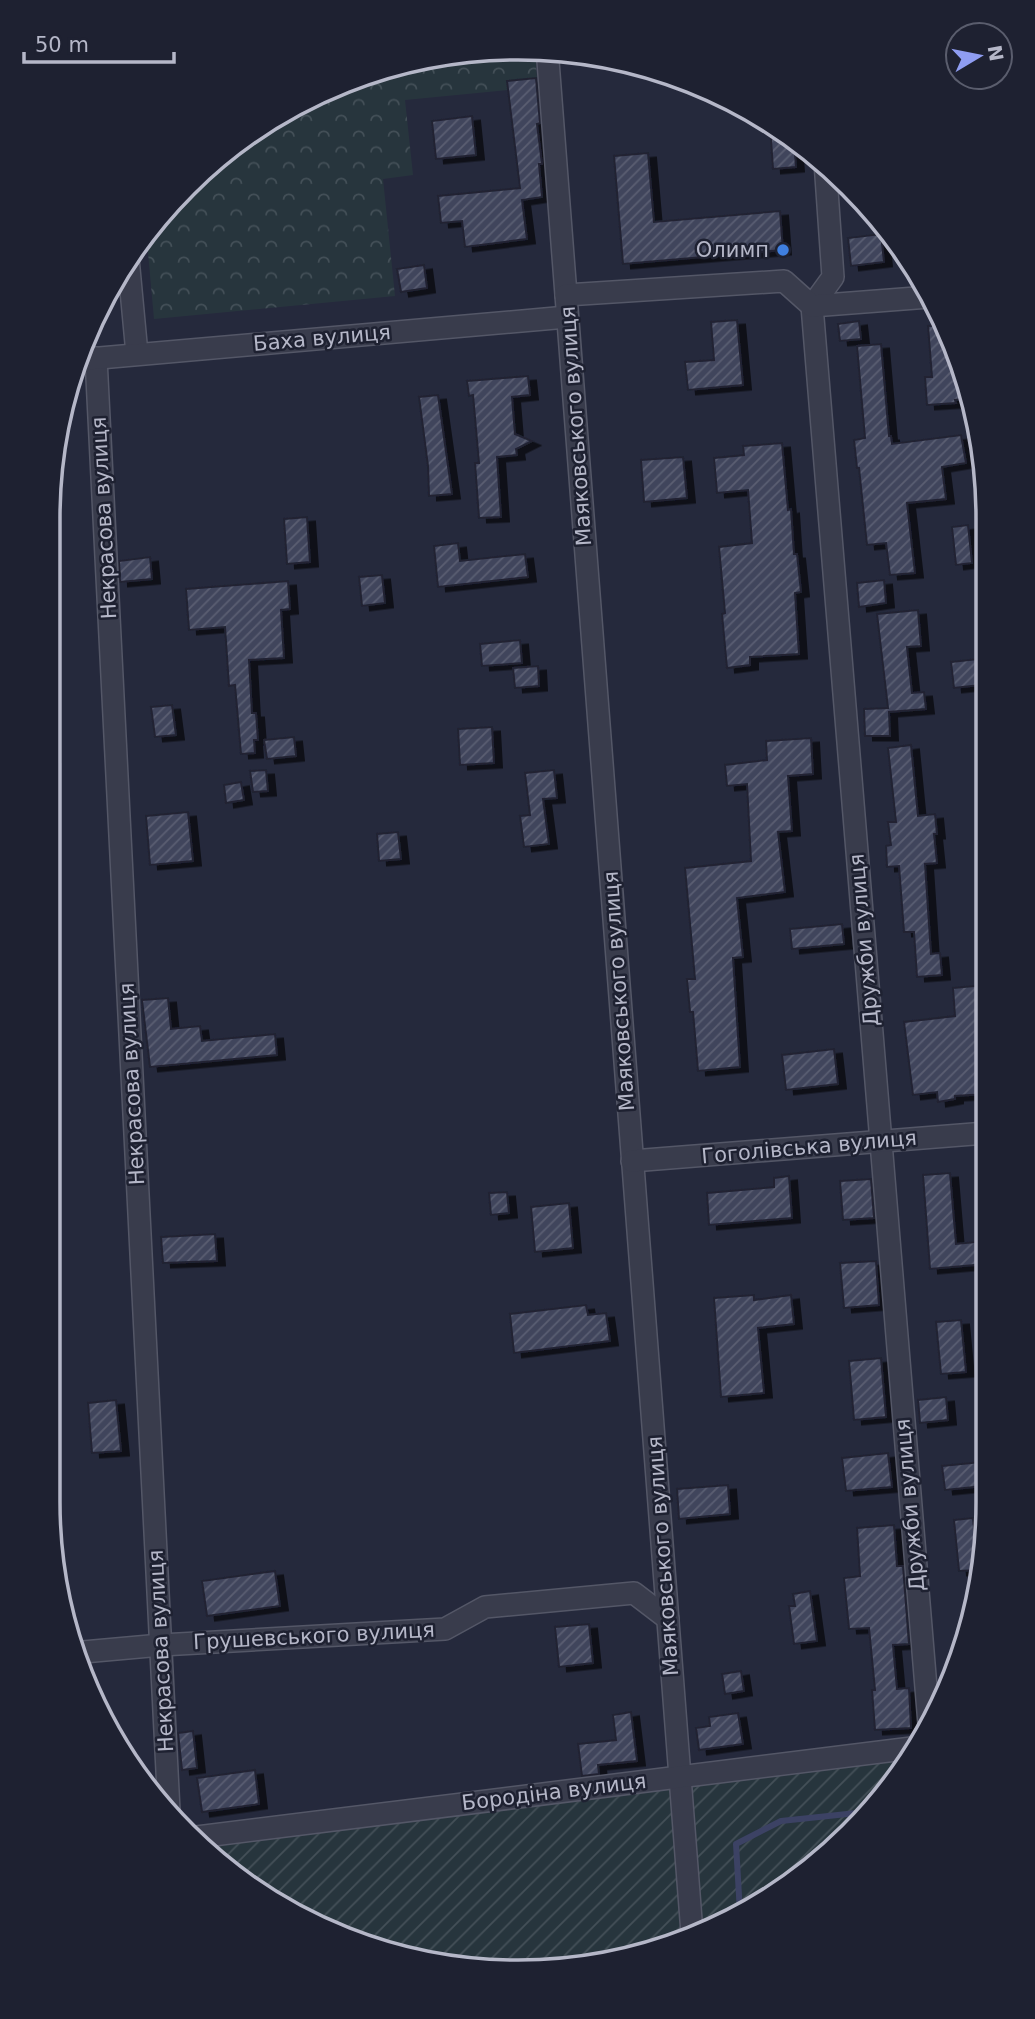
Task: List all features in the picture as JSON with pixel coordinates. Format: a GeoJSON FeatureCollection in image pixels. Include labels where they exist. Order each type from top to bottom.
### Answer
{"type":"FeatureCollection","features":[{"type":"Feature","properties":{"kind":"street","name":"Маяковського вулиця"},"geometry":{"type":"LineString","coordinates":[[548,60],[691,1926]]}},
{"type":"Feature","properties":{"kind":"street"},"geometry":{"type":"LineString","coordinates":[[812,306],[834,277],[826,180]]}},
{"type":"Feature","properties":{"kind":"street"},"geometry":{"type":"LineString","coordinates":[[130,275],[137,354]]}},
{"type":"Feature","properties":{"kind":"street"},"geometry":{"type":"LineString","coordinates":[[566,295],[785,281],[812,306],[919,298]]}},
{"type":"Feature","properties":{"kind":"street","name":"Дружби вулиця"},"geometry":{"type":"LineString","coordinates":[[812,306],[927,1705]]}},
{"type":"Feature","properties":{"kind":"street","name":"Баха вулиця"},"geometry":{"type":"LineString","coordinates":[[88,359],[567,317]]}},
{"type":"Feature","properties":{"kind":"street","name":"Некрасова вулиця"},"geometry":{"type":"LineString","coordinates":[[86,364],[168,1797]]}},
{"type":"Feature","properties":{"kind":"street","name":"Гоголівська вулиця"},"geometry":{"type":"LineString","coordinates":[[632,1161],[976,1134]]}},
{"type":"Feature","properties":{"kind":"street","name":"Грушевського вулиця"},"geometry":{"type":"LineString","coordinates":[[85,1652],[445,1629],[485,1607],[634,1593],[668,1619]]}},
{"type":"Feature","properties":{"kind":"street","name":"Бородіна вулиця"},"geometry":{"type":"LineString","coordinates":[[205,1836],[902,1749]]}},
{"type":"Feature","properties":{"kind":"green space"},"geometry":{"type":"Polygon","coordinates":[[[536,60],[537,78],[508,81],[508,90],[405,100],[413,175],[383,179],[395,296],[154,319],[148,248],[194,194],[239,154],[263,137],[342,94],[399,75],[458,63],[536,60]]]}},
{"type":"Feature","properties":{"kind":"green space"},"geometry":{"type":"Polygon","coordinates":[[[902,1750],[862,1803],[819,1846],[772,1882],[695,1924],[683,1779],[902,1750]]]}},
{"type":"Feature","properties":{"kind":"green space"},"geometry":{"type":"Polygon","coordinates":[[[677,1781],[689,1926],[607,1951],[547,1959],[488,1959],[428,1951],[370,1935],[315,1912],[263,1882],[208,1838],[677,1781]]]}},
{"type":"Feature","properties":{"kind":"building"},"geometry":{"type":"Polygon","coordinates":[[[536,78],[542,197],[522,200],[527,239],[465,247],[462,221],[441,223],[438,196],[520,188],[507,81],[536,78]]]}},
{"type":"Feature","properties":{"kind":"building"},"geometry":{"type":"Polygon","coordinates":[[[472,116],[476,155],[436,159],[432,121],[472,116]]]}},
{"type":"Feature","properties":{"kind":"building"},"geometry":{"type":"Polygon","coordinates":[[[771,136],[795,153],[796,167],[773,169],[771,136]]]}},
{"type":"Feature","properties":{"kind":"building"},"geometry":{"type":"Polygon","coordinates":[[[648,153],[654,222],[780,211],[783,250],[623,264],[614,156],[648,153]]]}},
{"type":"Feature","properties":{"kind":"building"},"geometry":{"type":"Polygon","coordinates":[[[877,234],[882,240],[884,262],[851,266],[848,238],[877,234]]]}},
{"type":"Feature","properties":{"kind":"building"},"geometry":{"type":"Polygon","coordinates":[[[424,265],[427,288],[401,292],[397,269],[424,265]]]}},
{"type":"Feature","properties":{"kind":"building"},"geometry":{"type":"Polygon","coordinates":[[[737,320],[743,385],[688,390],[685,362],[714,360],[711,322],[737,320]]]}},
{"type":"Feature","properties":{"kind":"building"},"geometry":{"type":"Polygon","coordinates":[[[859,321],[861,339],[840,341],[838,324],[859,321]]]}},
{"type":"Feature","properties":{"kind":"building"},"geometry":{"type":"Polygon","coordinates":[[[928,326],[933,326],[941,342],[960,399],[955,400],[956,403],[927,405],[925,377],[932,377],[928,326]]]}},
{"type":"Feature","properties":{"kind":"building"},"geometry":{"type":"Polygon","coordinates":[[[881,344],[889,436],[892,444],[961,435],[966,463],[942,467],[946,499],[907,503],[915,573],[890,575],[886,543],[867,545],[854,440],[865,438],[857,346],[881,344]]]}},
{"type":"Feature","properties":{"kind":"building"},"geometry":{"type":"Polygon","coordinates":[[[528,376],[530,395],[512,397],[515,434],[532,441],[516,449],[517,455],[497,457],[501,517],[479,518],[475,463],[479,463],[473,395],[469,396],[467,381],[528,376]]]}},
{"type":"Feature","properties":{"kind":"building"},"geometry":{"type":"Polygon","coordinates":[[[438,395],[452,494],[429,496],[419,397],[438,395]]]}},
{"type":"Feature","properties":{"kind":"building"},"geometry":{"type":"Polygon","coordinates":[[[782,443],[788,510],[791,509],[794,554],[797,554],[801,592],[795,593],[799,654],[750,657],[750,665],[727,668],[719,547],[752,543],[748,490],[717,493],[714,458],[744,455],[743,446],[782,443]]]}},
{"type":"Feature","properties":{"kind":"building"},"geometry":{"type":"Polygon","coordinates":[[[683,457],[687,498],[644,502],[641,460],[683,457]]]}},
{"type":"Feature","properties":{"kind":"building"},"geometry":{"type":"Polygon","coordinates":[[[307,517],[310,562],[287,564],[284,519],[307,517]]]}},
{"type":"Feature","properties":{"kind":"building"},"geometry":{"type":"Polygon","coordinates":[[[968,525],[972,563],[956,565],[952,527],[968,525]]]}},
{"type":"Feature","properties":{"kind":"building"},"geometry":{"type":"Polygon","coordinates":[[[458,543],[460,561],[525,554],[528,577],[438,587],[434,546],[458,543]]]}},
{"type":"Feature","properties":{"kind":"building"},"geometry":{"type":"Polygon","coordinates":[[[150,557],[152,579],[120,582],[119,561],[150,557]]]}},
{"type":"Feature","properties":{"kind":"building"},"geometry":{"type":"Polygon","coordinates":[[[382,575],[385,603],[362,606],[359,577],[382,575]]]}},
{"type":"Feature","properties":{"kind":"building"},"geometry":{"type":"Polygon","coordinates":[[[884,580],[886,603],[859,607],[857,583],[884,580]]]}},
{"type":"Feature","properties":{"kind":"building"},"geometry":{"type":"Polygon","coordinates":[[[288,581],[290,609],[281,610],[284,658],[249,660],[252,713],[256,713],[258,740],[254,740],[255,753],[241,754],[235,685],[229,686],[225,627],[189,630],[186,589],[288,581]]]}},
{"type":"Feature","properties":{"kind":"building"},"geometry":{"type":"Polygon","coordinates":[[[918,610],[921,646],[907,647],[912,693],[924,692],[926,709],[889,712],[890,736],[865,736],[864,709],[888,708],[877,614],[918,610]]]}},
{"type":"Feature","properties":{"kind":"building"},"geometry":{"type":"Polygon","coordinates":[[[520,640],[522,663],[482,666],[480,644],[520,640]]]}},
{"type":"Feature","properties":{"kind":"building"},"geometry":{"type":"Polygon","coordinates":[[[976,659],[976,685],[954,688],[951,662],[976,659]]]}},
{"type":"Feature","properties":{"kind":"building"},"geometry":{"type":"Polygon","coordinates":[[[538,666],[539,686],[515,688],[513,668],[538,666]]]}},
{"type":"Feature","properties":{"kind":"building"},"geometry":{"type":"Polygon","coordinates":[[[172,705],[176,735],[155,737],[151,707],[172,705]]]}},
{"type":"Feature","properties":{"kind":"building"},"geometry":{"type":"Polygon","coordinates":[[[492,727],[494,763],[460,765],[458,729],[492,727]]]}},
{"type":"Feature","properties":{"kind":"building"},"geometry":{"type":"Polygon","coordinates":[[[294,737],[296,756],[267,759],[264,740],[294,737]]]}},
{"type":"Feature","properties":{"kind":"building"},"geometry":{"type":"Polygon","coordinates":[[[811,738],[813,774],[788,776],[792,831],[778,832],[785,892],[737,898],[743,957],[733,958],[740,1067],[698,1071],[687,979],[695,979],[685,868],[751,861],[747,784],[727,786],[725,765],[767,760],[766,741],[811,738]]]}},
{"type":"Feature","properties":{"kind":"building"},"geometry":{"type":"Polygon","coordinates":[[[911,745],[918,816],[935,814],[937,863],[925,864],[931,954],[940,953],[942,975],[917,977],[914,932],[904,932],[899,866],[887,867],[886,846],[891,845],[888,822],[896,822],[888,748],[911,745]]]}},
{"type":"Feature","properties":{"kind":"building"},"geometry":{"type":"Polygon","coordinates":[[[266,770],[268,791],[253,792],[250,771],[266,770]]]}},
{"type":"Feature","properties":{"kind":"building"},"geometry":{"type":"Polygon","coordinates":[[[554,770],[557,798],[543,799],[549,844],[524,847],[520,816],[530,815],[525,773],[554,770]]]}},
{"type":"Feature","properties":{"kind":"building"},"geometry":{"type":"Polygon","coordinates":[[[241,782],[244,800],[226,803],[224,785],[241,782]]]}},
{"type":"Feature","properties":{"kind":"building"},"geometry":{"type":"Polygon","coordinates":[[[188,812],[193,861],[150,865],[146,816],[188,812]]]}},
{"type":"Feature","properties":{"kind":"building"},"geometry":{"type":"Polygon","coordinates":[[[398,832],[401,859],[379,861],[377,834],[398,832]]]}},
{"type":"Feature","properties":{"kind":"building"},"geometry":{"type":"Polygon","coordinates":[[[842,924],[844,944],[792,949],[790,929],[842,924]]]}},
{"type":"Feature","properties":{"kind":"building"},"geometry":{"type":"Polygon","coordinates":[[[976,986],[976,1095],[955,1096],[955,1099],[938,1102],[937,1092],[913,1095],[904,1022],[955,1016],[953,988],[976,986]]]}},
{"type":"Feature","properties":{"kind":"building"},"geometry":{"type":"Polygon","coordinates":[[[168,998],[171,1029],[200,1026],[202,1041],[275,1034],[277,1055],[150,1067],[142,1000],[168,998]]]}},
{"type":"Feature","properties":{"kind":"building"},"geometry":{"type":"Polygon","coordinates":[[[834,1049],[838,1084],[786,1090],[782,1055],[834,1049]]]}},
{"type":"Feature","properties":{"kind":"building"},"geometry":{"type":"Polygon","coordinates":[[[950,1173],[956,1244],[976,1242],[976,1265],[930,1269],[923,1175],[950,1173]]]}},
{"type":"Feature","properties":{"kind":"building"},"geometry":{"type":"Polygon","coordinates":[[[789,1176],[792,1218],[709,1225],[707,1193],[774,1187],[774,1178],[789,1176]]]}},
{"type":"Feature","properties":{"kind":"building"},"geometry":{"type":"Polygon","coordinates":[[[871,1179],[874,1218],[843,1220],[840,1181],[871,1179]]]}},
{"type":"Feature","properties":{"kind":"building"},"geometry":{"type":"Polygon","coordinates":[[[507,1192],[509,1213],[491,1215],[489,1193],[507,1192]]]}},
{"type":"Feature","properties":{"kind":"building"},"geometry":{"type":"Polygon","coordinates":[[[569,1203],[573,1248],[535,1252],[531,1207],[569,1203]]]}},
{"type":"Feature","properties":{"kind":"building"},"geometry":{"type":"Polygon","coordinates":[[[215,1234],[217,1261],[163,1263],[161,1237],[215,1234]]]}},
{"type":"Feature","properties":{"kind":"building"},"geometry":{"type":"Polygon","coordinates":[[[876,1261],[879,1305],[844,1308],[840,1263],[876,1261]]]}},
{"type":"Feature","properties":{"kind":"building"},"geometry":{"type":"Polygon","coordinates":[[[754,1295],[754,1300],[791,1295],[794,1324],[758,1328],[764,1393],[721,1397],[714,1298],[754,1295]]]}},
{"type":"Feature","properties":{"kind":"building"},"geometry":{"type":"Polygon","coordinates":[[[586,1305],[588,1315],[606,1313],[610,1341],[514,1353],[510,1314],[586,1305]]]}},
{"type":"Feature","properties":{"kind":"building"},"geometry":{"type":"Polygon","coordinates":[[[961,1320],[966,1372],[941,1374],[936,1322],[961,1320]]]}},
{"type":"Feature","properties":{"kind":"building"},"geometry":{"type":"Polygon","coordinates":[[[881,1358],[886,1417],[854,1420],[849,1361],[881,1358]]]}},
{"type":"Feature","properties":{"kind":"building"},"geometry":{"type":"Polygon","coordinates":[[[946,1397],[948,1420],[920,1423],[918,1400],[946,1397]]]}},
{"type":"Feature","properties":{"kind":"building"},"geometry":{"type":"Polygon","coordinates":[[[116,1400],[121,1451],[92,1453],[88,1403],[116,1400]]]}},
{"type":"Feature","properties":{"kind":"building"},"geometry":{"type":"Polygon","coordinates":[[[888,1453],[892,1487],[846,1491],[842,1458],[888,1453]]]}},
{"type":"Feature","properties":{"kind":"building"},"geometry":{"type":"Polygon","coordinates":[[[976,1463],[976,1487],[945,1490],[942,1466],[976,1463]]]}},
{"type":"Feature","properties":{"kind":"building"},"geometry":{"type":"Polygon","coordinates":[[[728,1485],[730,1514],[679,1519],[677,1489],[728,1485]]]}},
{"type":"Feature","properties":{"kind":"building"},"geometry":{"type":"Polygon","coordinates":[[[973,1518],[975,1535],[970,1570],[959,1571],[954,1520],[973,1518]]]}},
{"type":"Feature","properties":{"kind":"building"},"geometry":{"type":"Polygon","coordinates":[[[894,1525],[897,1566],[903,1566],[909,1644],[893,1645],[897,1689],[909,1688],[911,1728],[875,1730],[872,1690],[875,1690],[869,1628],[849,1629],[844,1578],[860,1576],[857,1528],[894,1525]]]}},
{"type":"Feature","properties":{"kind":"building"},"geometry":{"type":"Polygon","coordinates":[[[275,1571],[280,1606],[207,1616],[202,1581],[275,1571]]]}},
{"type":"Feature","properties":{"kind":"building"},"geometry":{"type":"Polygon","coordinates":[[[810,1591],[817,1641],[794,1644],[789,1606],[795,1606],[793,1594],[810,1591]]]}},
{"type":"Feature","properties":{"kind":"building"},"geometry":{"type":"Polygon","coordinates":[[[589,1624],[593,1663],[559,1667],[555,1627],[589,1624]]]}},
{"type":"Feature","properties":{"kind":"building"},"geometry":{"type":"Polygon","coordinates":[[[741,1671],[744,1691],[725,1694],[722,1674],[741,1671]]]}},
{"type":"Feature","properties":{"kind":"building"},"geometry":{"type":"Polygon","coordinates":[[[631,1712],[637,1761],[598,1765],[599,1774],[582,1776],[578,1744],[616,1740],[613,1715],[631,1712]]]}},
{"type":"Feature","properties":{"kind":"building"},"geometry":{"type":"Polygon","coordinates":[[[738,1713],[743,1744],[699,1750],[696,1728],[710,1726],[709,1717],[738,1713]]]}},
{"type":"Feature","properties":{"kind":"building"},"geometry":{"type":"Polygon","coordinates":[[[193,1731],[197,1768],[182,1770],[178,1733],[193,1731]]]}},
{"type":"Feature","properties":{"kind":"building"},"geometry":{"type":"Polygon","coordinates":[[[255,1770],[259,1804],[202,1812],[197,1778],[255,1770]]]}},
{"type":"Feature","properties":{"kind":"waterway"},"geometry":{"type":"LineString","coordinates":[[739,1902],[736,1844],[781,1821],[852,1813]]}},
{"type":"Feature","properties":{"kind":"place","name":"Олимп"},"geometry":{"type":"Point","coordinates":[783,250]}}]}
